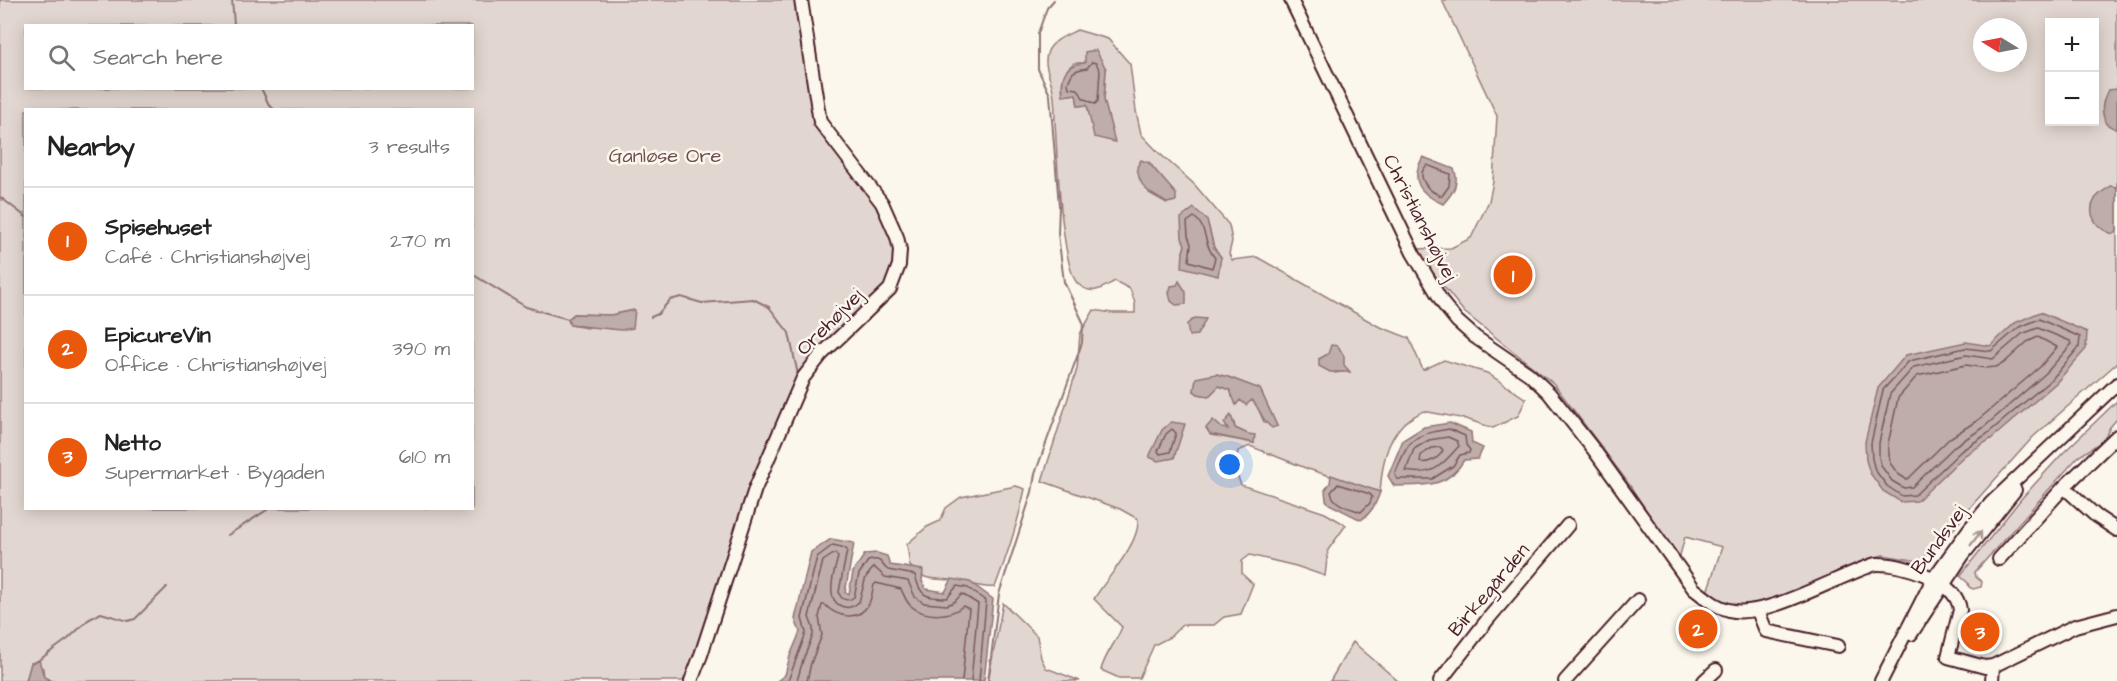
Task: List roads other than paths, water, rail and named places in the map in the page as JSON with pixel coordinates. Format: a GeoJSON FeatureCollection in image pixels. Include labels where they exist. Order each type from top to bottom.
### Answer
{"type":"FeatureCollection","features":[{"type":"Feature","properties":{"kind":"street","name":"Orehøjvej"},"geometry":{"type":"LineString","coordinates":[[691,681],[755,489],[803,378],[821,355],[890,289],[899,265],[900,250],[897,237],[882,203],[820,122],[801,0]]}},
{"type":"Feature","properties":{"kind":"street","name":"Christianshøjvej"},"geometry":{"type":"LineString","coordinates":[[1291,0],[1413,253],[1444,305],[1475,337],[1529,374],[1550,393],[1608,468],[1694,589],[1719,607],[1731,611],[1758,611],[1876,564],[1906,566],[1938,583]]}},
{"type":"Feature","properties":{"kind":"street","name":"Bundsvej"},"geometry":{"type":"LineString","coordinates":[[1881,681],[1938,583],[2044,454],[2117,384]]}},
{"type":"Feature","properties":{"kind":"street"},"geometry":{"type":"LineString","coordinates":[[1999,559],[2064,487],[2117,436]]}},
{"type":"Feature","properties":{"kind":"street"},"geometry":{"type":"LineString","coordinates":[[2064,487],[2096,516],[2117,530]]}},
{"type":"Feature","properties":{"kind":"street","name":"Birkegården"},"geometry":{"type":"LineString","coordinates":[[1440,681],[1488,619],[1569,525]]}},
{"type":"Feature","properties":{"kind":"street"},"geometry":{"type":"LineString","coordinates":[[1938,583],[1956,598],[1960,610],[1948,657],[1985,667],[1993,666],[2074,626],[2117,615]]}},
{"type":"Feature","properties":{"kind":"street"},"geometry":{"type":"LineString","coordinates":[[1565,681],[1638,600]]}},
{"type":"Feature","properties":{"kind":"street"},"geometry":{"type":"LineString","coordinates":[[1758,611],[1766,631],[1838,646]]}},
{"type":"Feature","properties":{"kind":"street"},"geometry":{"type":"LineString","coordinates":[[1992,681],[1993,666]]}},
{"type":"Feature","properties":{"kind":"street"},"geometry":{"type":"LineString","coordinates":[[1704,681],[1716,670]]}},
{"type":"Feature","properties":{"kind":"water"},"geometry":{"type":"Polygon","coordinates":[[[1096,50],[1106,69],[1104,100],[1115,142],[1094,137],[1087,105],[1078,106],[1076,94],[1063,96],[1062,83],[1065,73],[1072,66],[1085,63],[1085,52],[1096,50]]]}},
{"type":"Feature","properties":{"kind":"water"},"geometry":{"type":"Polygon","coordinates":[[[2117,89],[2117,130],[2106,124],[2102,107],[2108,90],[2117,89]]]}},
{"type":"Feature","properties":{"kind":"water"},"geometry":{"type":"Polygon","coordinates":[[[1423,157],[1454,169],[1456,179],[1454,188],[1443,204],[1428,196],[1419,186],[1417,173],[1423,157]]]}},
{"type":"Feature","properties":{"kind":"water"},"geometry":{"type":"Polygon","coordinates":[[[1141,160],[1149,163],[1176,194],[1176,201],[1167,203],[1143,185],[1137,167],[1141,160]]]}},
{"type":"Feature","properties":{"kind":"water"},"geometry":{"type":"Polygon","coordinates":[[[2110,186],[2117,187],[2117,231],[2113,234],[2099,226],[2092,211],[2096,197],[2110,186]]]}},
{"type":"Feature","properties":{"kind":"water"},"geometry":{"type":"Polygon","coordinates":[[[1194,208],[1207,220],[1214,248],[1221,257],[1218,276],[1182,267],[1185,245],[1182,238],[1181,218],[1194,208]]]}},
{"type":"Feature","properties":{"kind":"water"},"geometry":{"type":"Polygon","coordinates":[[[1179,281],[1186,292],[1186,304],[1176,305],[1171,301],[1169,293],[1171,286],[1177,285],[1179,281]]]}},
{"type":"Feature","properties":{"kind":"water"},"geometry":{"type":"Polygon","coordinates":[[[635,310],[633,328],[621,330],[570,325],[568,319],[574,314],[611,315],[635,310]]]}},
{"type":"Feature","properties":{"kind":"water"},"geometry":{"type":"Polygon","coordinates":[[[2040,312],[2087,332],[2086,349],[2056,383],[1991,439],[1965,455],[1917,501],[1901,502],[1883,491],[1870,473],[1866,460],[1865,442],[1878,388],[1906,355],[1966,342],[1990,346],[2015,323],[2040,312]]]}},
{"type":"Feature","properties":{"kind":"water"},"geometry":{"type":"Polygon","coordinates":[[[1195,318],[1206,319],[1197,335],[1189,336],[1187,324],[1195,318]]]}},
{"type":"Feature","properties":{"kind":"water"},"geometry":{"type":"Polygon","coordinates":[[[1331,345],[1338,346],[1344,356],[1344,365],[1350,372],[1330,372],[1319,366],[1319,359],[1328,354],[1331,345]]]}},
{"type":"Feature","properties":{"kind":"water"},"geometry":{"type":"Polygon","coordinates":[[[1216,374],[1260,389],[1277,426],[1272,428],[1268,425],[1252,400],[1246,405],[1240,400],[1236,405],[1230,390],[1219,386],[1209,396],[1194,391],[1196,378],[1216,374]]]}},
{"type":"Feature","properties":{"kind":"water"},"geometry":{"type":"Polygon","coordinates":[[[1231,415],[1235,428],[1255,435],[1254,443],[1210,434],[1206,428],[1213,420],[1222,428],[1228,429],[1224,423],[1231,415]]]}},
{"type":"Feature","properties":{"kind":"water"},"geometry":{"type":"Polygon","coordinates":[[[1171,422],[1185,424],[1174,458],[1158,461],[1149,457],[1162,430],[1171,422]]]}},
{"type":"Feature","properties":{"kind":"water"},"geometry":{"type":"Polygon","coordinates":[[[1450,423],[1471,432],[1472,443],[1483,448],[1478,459],[1464,460],[1450,476],[1434,484],[1394,486],[1388,476],[1403,440],[1424,427],[1450,423]]]}},
{"type":"Feature","properties":{"kind":"water"},"geometry":{"type":"Polygon","coordinates":[[[1331,475],[1380,492],[1373,508],[1361,520],[1329,504],[1326,500],[1325,490],[1330,483],[1331,475]]]}},
{"type":"Feature","properties":{"kind":"water"},"geometry":{"type":"Polygon","coordinates":[[[831,539],[854,543],[845,593],[849,594],[853,572],[865,554],[877,553],[887,556],[890,565],[923,570],[922,581],[926,589],[945,592],[952,579],[970,582],[993,599],[984,681],[777,681],[785,675],[800,632],[795,619],[811,552],[831,539]]]}},
{"type":"Feature","properties":{"kind":"water"},"geometry":{"type":"Polygon","coordinates":[[[39,660],[44,677],[52,681],[26,681],[31,663],[39,660]]]}},
{"type":"Feature","properties":{"kind":"waterway"},"geometry":{"type":"LineString","coordinates":[[232,0],[234,24]]}},
{"type":"Feature","properties":{"kind":"waterway"},"geometry":{"type":"LineString","coordinates":[[988,681],[999,594],[1032,492],[1035,474],[1082,343],[1083,322],[1064,282],[1058,234],[1059,206],[1050,95],[1038,69],[1038,33],[1047,8],[1054,0]]}},
{"type":"Feature","properties":{"kind":"waterway"},"geometry":{"type":"LineString","coordinates":[[262,90],[273,108]]}},
{"type":"Feature","properties":{"kind":"waterway"},"geometry":{"type":"LineString","coordinates":[[0,197],[24,215]]}},
{"type":"Feature","properties":{"kind":"waterway"},"geometry":{"type":"LineString","coordinates":[[474,275],[526,307],[568,319]]}},
{"type":"Feature","properties":{"kind":"waterway"},"geometry":{"type":"LineString","coordinates":[[651,317],[658,314],[670,300],[681,297],[702,303],[753,299],[769,307],[789,333],[798,375]]}},
{"type":"Feature","properties":{"kind":"waterway"},"geometry":{"type":"LineString","coordinates":[[228,535],[267,510]]}},
{"type":"Feature","properties":{"kind":"waterway"},"geometry":{"type":"LineString","coordinates":[[39,660],[68,639],[88,620],[101,613],[128,621],[135,619],[167,587]]}},
{"type":"Feature","properties":{"kind":"place","name":"Spisehuset"},"geometry":{"type":"Point","coordinates":[1513,275]}},
{"type":"Feature","properties":{"kind":"place","name":"EpicureVin"},"geometry":{"type":"Point","coordinates":[1698,629]}},
{"type":"Feature","properties":{"kind":"place","name":"Netto"},"geometry":{"type":"Point","coordinates":[1980,632]}},
{"type":"Feature","properties":{"kind":"park label","name":"Ganløse Ore"},"geometry":{"type":"Point","coordinates":[665,156]}}]}
